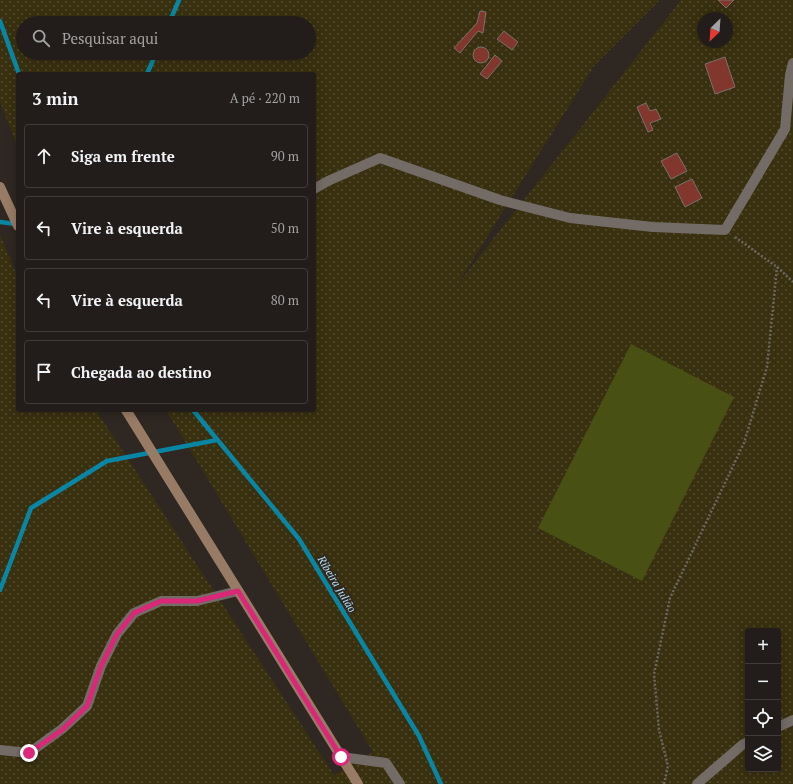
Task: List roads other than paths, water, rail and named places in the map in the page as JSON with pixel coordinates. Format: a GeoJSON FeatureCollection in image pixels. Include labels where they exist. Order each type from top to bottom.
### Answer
{"type":"FeatureCollection","features":[{"type":"Feature","properties":{"kind":"main road"},"geometry":{"type":"LineString","coordinates":[[0,187],[16,222]]}},
{"type":"Feature","properties":{"kind":"main road"},"geometry":{"type":"LineString","coordinates":[[127,412],[358,784]]}},
{"type":"Feature","properties":{"kind":"street"},"geometry":{"type":"LineString","coordinates":[[316,188],[380,158],[500,200],[570,218],[654,227],[725,230],[785,129],[790,75],[793,63]]}},
{"type":"Feature","properties":{"kind":"street"},"geometry":{"type":"LineString","coordinates":[[0,750],[29,753],[62,730],[87,706],[101,666],[117,634],[134,613],[161,601],[197,601],[238,591]]}},
{"type":"Feature","properties":{"kind":"street"},"geometry":{"type":"LineString","coordinates":[[781,726],[793,720]]}},
{"type":"Feature","properties":{"kind":"street"},"geometry":{"type":"LineString","coordinates":[[697,784],[745,744]]}},
{"type":"Feature","properties":{"kind":"street"},"geometry":{"type":"LineString","coordinates":[[341,757],[386,763],[400,784]]}},
{"type":"Feature","properties":{"kind":"waterway"},"geometry":{"type":"LineString","coordinates":[[172,16],[179,0]]}},
{"type":"Feature","properties":{"kind":"waterway","name":"Ribeira Julião"},"geometry":{"type":"LineString","coordinates":[[0,21],[18,72]]}},
{"type":"Feature","properties":{"kind":"waterway"},"geometry":{"type":"LineString","coordinates":[[148,72],[153,60]]}},
{"type":"Feature","properties":{"kind":"waterway"},"geometry":{"type":"LineString","coordinates":[[0,222],[16,224]]}},
{"type":"Feature","properties":{"kind":"waterway","name":"Ribeira Julião"},"geometry":{"type":"LineString","coordinates":[[195,412],[299,539],[419,736],[441,784]]}},
{"type":"Feature","properties":{"kind":"waterway"},"geometry":{"type":"LineString","coordinates":[[0,590],[31,508],[107,461],[217,440]]}}]}
